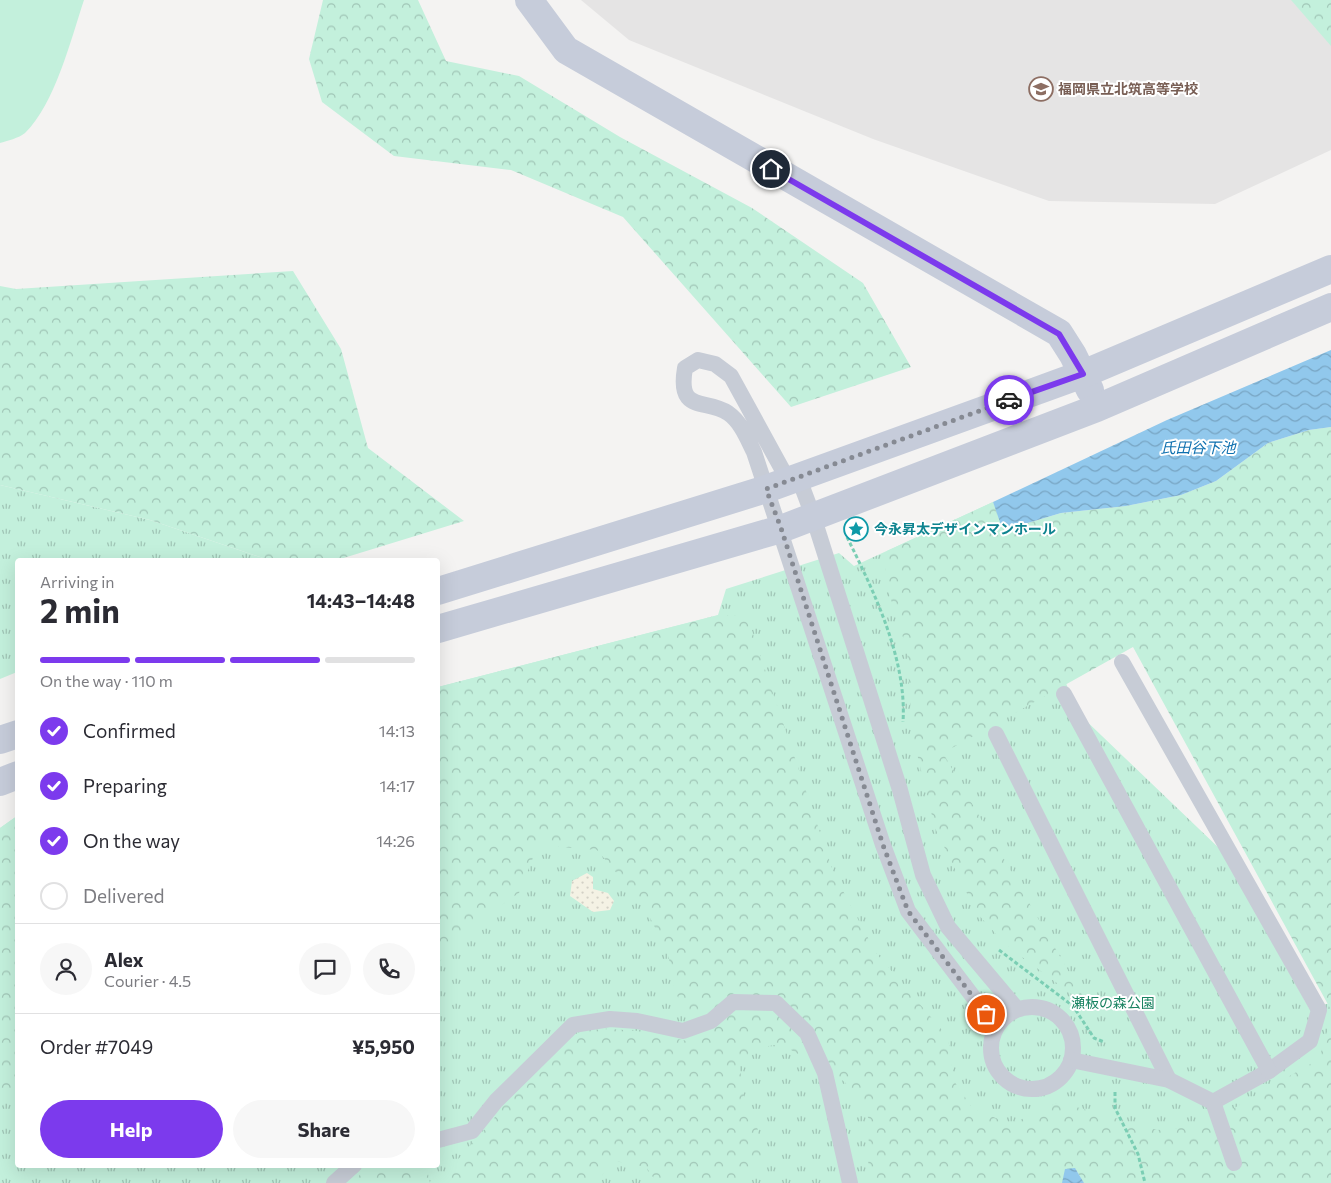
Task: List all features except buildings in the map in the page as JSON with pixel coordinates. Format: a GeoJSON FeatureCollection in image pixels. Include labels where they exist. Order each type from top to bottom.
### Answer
{"type":"FeatureCollection","features":[{"type":"Feature","properties":{"kind":"street"},"geometry":{"type":"LineString","coordinates":[[529,0],[566,50],[1059,334],[1083,374],[1097,408]]}},
{"type":"Feature","properties":{"kind":"street"},"geometry":{"type":"LineString","coordinates":[[440,591],[784,482],[1083,374],[1331,269]]}},
{"type":"Feature","properties":{"kind":"street"},"geometry":{"type":"LineString","coordinates":[[440,628],[781,528],[1097,408],[1331,307]]}},
{"type":"Feature","properties":{"kind":"street"},"geometry":{"type":"LineString","coordinates":[[0,740],[15,735]]}},
{"type":"Feature","properties":{"kind":"street"},"geometry":{"type":"LineString","coordinates":[[0,782],[15,776]]}},
{"type":"Feature","properties":{"kind":"lane"},"geometry":{"type":"LineString","coordinates":[[996,1027],[908,911],[883,845],[781,528],[784,482],[731,376],[714,364],[698,360],[685,368],[682,384],[690,398],[699,405],[726,412],[737,420],[754,452],[784,482],[814,516],[900,790],[924,875],[948,927],[1018,1009]]}},
{"type":"Feature","properties":{"kind":"lane"},"geometry":{"type":"LineString","coordinates":[[1122,662],[1318,1010],[1310,1041],[1269,1071],[1212,1102]]}},
{"type":"Feature","properties":{"kind":"lane"},"geometry":{"type":"LineString","coordinates":[[1064,694],[1269,1071]]}},
{"type":"Feature","properties":{"kind":"lane"},"geometry":{"type":"LineString","coordinates":[[996,734],[1169,1080]]}},
{"type":"Feature","properties":{"kind":"lane"},"geometry":{"type":"LineString","coordinates":[[440,1139],[472,1131],[496,1101],[573,1025],[610,1019],[637,1021],[683,1031],[711,1021],[733,1002],[776,1003],[807,1033],[826,1073],[850,1183]]}},
{"type":"Feature","properties":{"kind":"lane"},"geometry":{"type":"LineString","coordinates":[[1030,1006],[1043,1008],[1055,1014],[1071,1034],[1073,1047],[1071,1060],[1065,1072],[1056,1081],[1045,1087],[1032,1089],[1017,1087],[1005,1079],[996,1068],[991,1055],[991,1041],[996,1027],[1005,1016],[1018,1009],[1030,1006]]}},
{"type":"Feature","properties":{"kind":"lane"},"geometry":{"type":"LineString","coordinates":[[1071,1060],[1169,1080],[1212,1102],[1234,1163]]}},
{"type":"Feature","properties":{"kind":"lane"},"geometry":{"type":"LineString","coordinates":[[334,1183],[351,1168]]}},
{"type":"Feature","properties":{"kind":"path"},"geometry":{"type":"LineString","coordinates":[[847,537],[896,651],[904,700],[903,731]]}},
{"type":"Feature","properties":{"kind":"path"},"geometry":{"type":"LineString","coordinates":[[995,947],[1073,1006],[1094,1038],[1113,1045],[1115,1108],[1138,1154],[1145,1183]]}},
{"type":"Feature","properties":{"kind":"shaded area","name":"福岡県立北筑高等学校"},"geometry":{"type":"Polygon","coordinates":[[[581,0],[1331,0],[1331,150],[1215,204],[1049,201],[873,139],[629,40],[581,0]]]}},
{"type":"Feature","properties":{"kind":"green space"},"geometry":{"type":"Polygon","coordinates":[[[0,0],[84,0],[61,70],[36,121],[25,133],[0,143],[0,0]]]}},
{"type":"Feature","properties":{"kind":"green space"},"geometry":{"type":"Polygon","coordinates":[[[323,0],[418,0],[446,61],[519,76],[620,137],[752,208],[863,283],[911,367],[791,407],[623,217],[511,170],[394,156],[322,102],[309,59],[323,0]]]}},
{"type":"Feature","properties":{"kind":"green space"},"geometry":{"type":"Polygon","coordinates":[[[1291,0],[1331,0],[1331,46],[1291,0]]]}},
{"type":"Feature","properties":{"kind":"green space"},"geometry":{"type":"Polygon","coordinates":[[[293,271],[341,349],[368,448],[464,521],[344,558],[263,558],[150,520],[0,485],[0,286],[16,289],[293,271]]]}},
{"type":"Feature","properties":{"kind":"green space"},"geometry":{"type":"Polygon","coordinates":[[[1331,427],[1331,1010],[1133,647],[943,753],[1089,1007],[1006,945],[976,912],[935,828],[912,733],[907,650],[885,581],[887,551],[993,502],[1001,525],[1011,528],[1061,513],[1126,506],[1181,495],[1216,481],[1268,443],[1309,430],[1331,427]]]}},
{"type":"Feature","properties":{"kind":"green space"},"geometry":{"type":"Polygon","coordinates":[[[0,485],[150,520],[263,558],[15,558],[15,673],[0,679],[0,485]]]}},
{"type":"Feature","properties":{"kind":"green space","name":"瀬板の森公園"},"geometry":{"type":"Polygon","coordinates":[[[993,502],[1078,713],[1221,850],[1309,1008],[1331,1003],[1331,1183],[1084,1183],[1075,1168],[1062,1183],[0,1183],[0,828],[15,817],[15,1168],[440,1168],[440,686],[718,615],[726,589],[839,553],[854,566],[993,502]]]}},
{"type":"Feature","properties":{"kind":"green space"},"geometry":{"type":"Polygon","coordinates":[[[719,615],[747,616],[834,874],[876,953],[948,1037],[954,1081],[973,1109],[1011,1124],[1059,1102],[1157,1130],[1203,1126],[1319,1059],[1331,1018],[1331,1183],[1084,1183],[1075,1168],[1065,1169],[1062,1183],[868,1183],[869,1119],[845,1082],[781,1044],[755,1048],[739,1064],[746,1106],[756,1121],[764,1162],[748,1176],[752,1183],[657,1183],[646,1167],[615,1161],[595,1183],[437,1183],[493,1120],[508,1097],[552,1053],[582,1030],[611,1029],[638,1031],[692,1042],[685,1012],[674,989],[668,953],[643,904],[597,850],[538,845],[519,893],[462,932],[440,961],[440,686],[719,615]]]}},
{"type":"Feature","properties":{"kind":"green space"},"geometry":{"type":"Polygon","coordinates":[[[15,817],[15,1087],[0,1109],[0,828],[15,817]]]}},
{"type":"Feature","properties":{"kind":"green space"},"geometry":{"type":"Polygon","coordinates":[[[370,1168],[427,1168],[430,1183],[355,1183],[362,1171],[370,1168]]]}},
{"type":"Feature","properties":{"kind":"sand"},"geometry":{"type":"Polygon","coordinates":[[[587,873],[593,877],[593,889],[608,893],[614,901],[610,910],[593,912],[570,896],[572,881],[587,873]]]}},
{"type":"Feature","properties":{"kind":"water","name":"氏田谷下池"},"geometry":{"type":"Polygon","coordinates":[[[1331,350],[1331,427],[1309,430],[1268,443],[1216,481],[1181,495],[1126,506],[1061,513],[1011,528],[1001,525],[993,502],[1167,420],[1331,350]]]}},
{"type":"Feature","properties":{"kind":"water"},"geometry":{"type":"Polygon","coordinates":[[[1075,1168],[1084,1183],[1062,1183],[1065,1169],[1075,1168]]]}},
{"type":"Feature","properties":{"kind":"way so far"},"geometry":{"type":"LineString","coordinates":[[986,1014],[908,911],[883,845],[781,528],[766,489],[1009,400]]}},
{"type":"Feature","properties":{"kind":"place","name":"福岡県立北筑高等学校"},"geometry":{"type":"Point","coordinates":[1041,89]}},
{"type":"Feature","properties":{"kind":"place","name":"今永昇太デザインマンホール"},"geometry":{"type":"Point","coordinates":[856,529]}},
{"type":"Feature","properties":{"kind":"route"},"geometry":{"type":"LineString","coordinates":[[771,169],[1059,334],[1083,374],[1009,400]]}}]}
